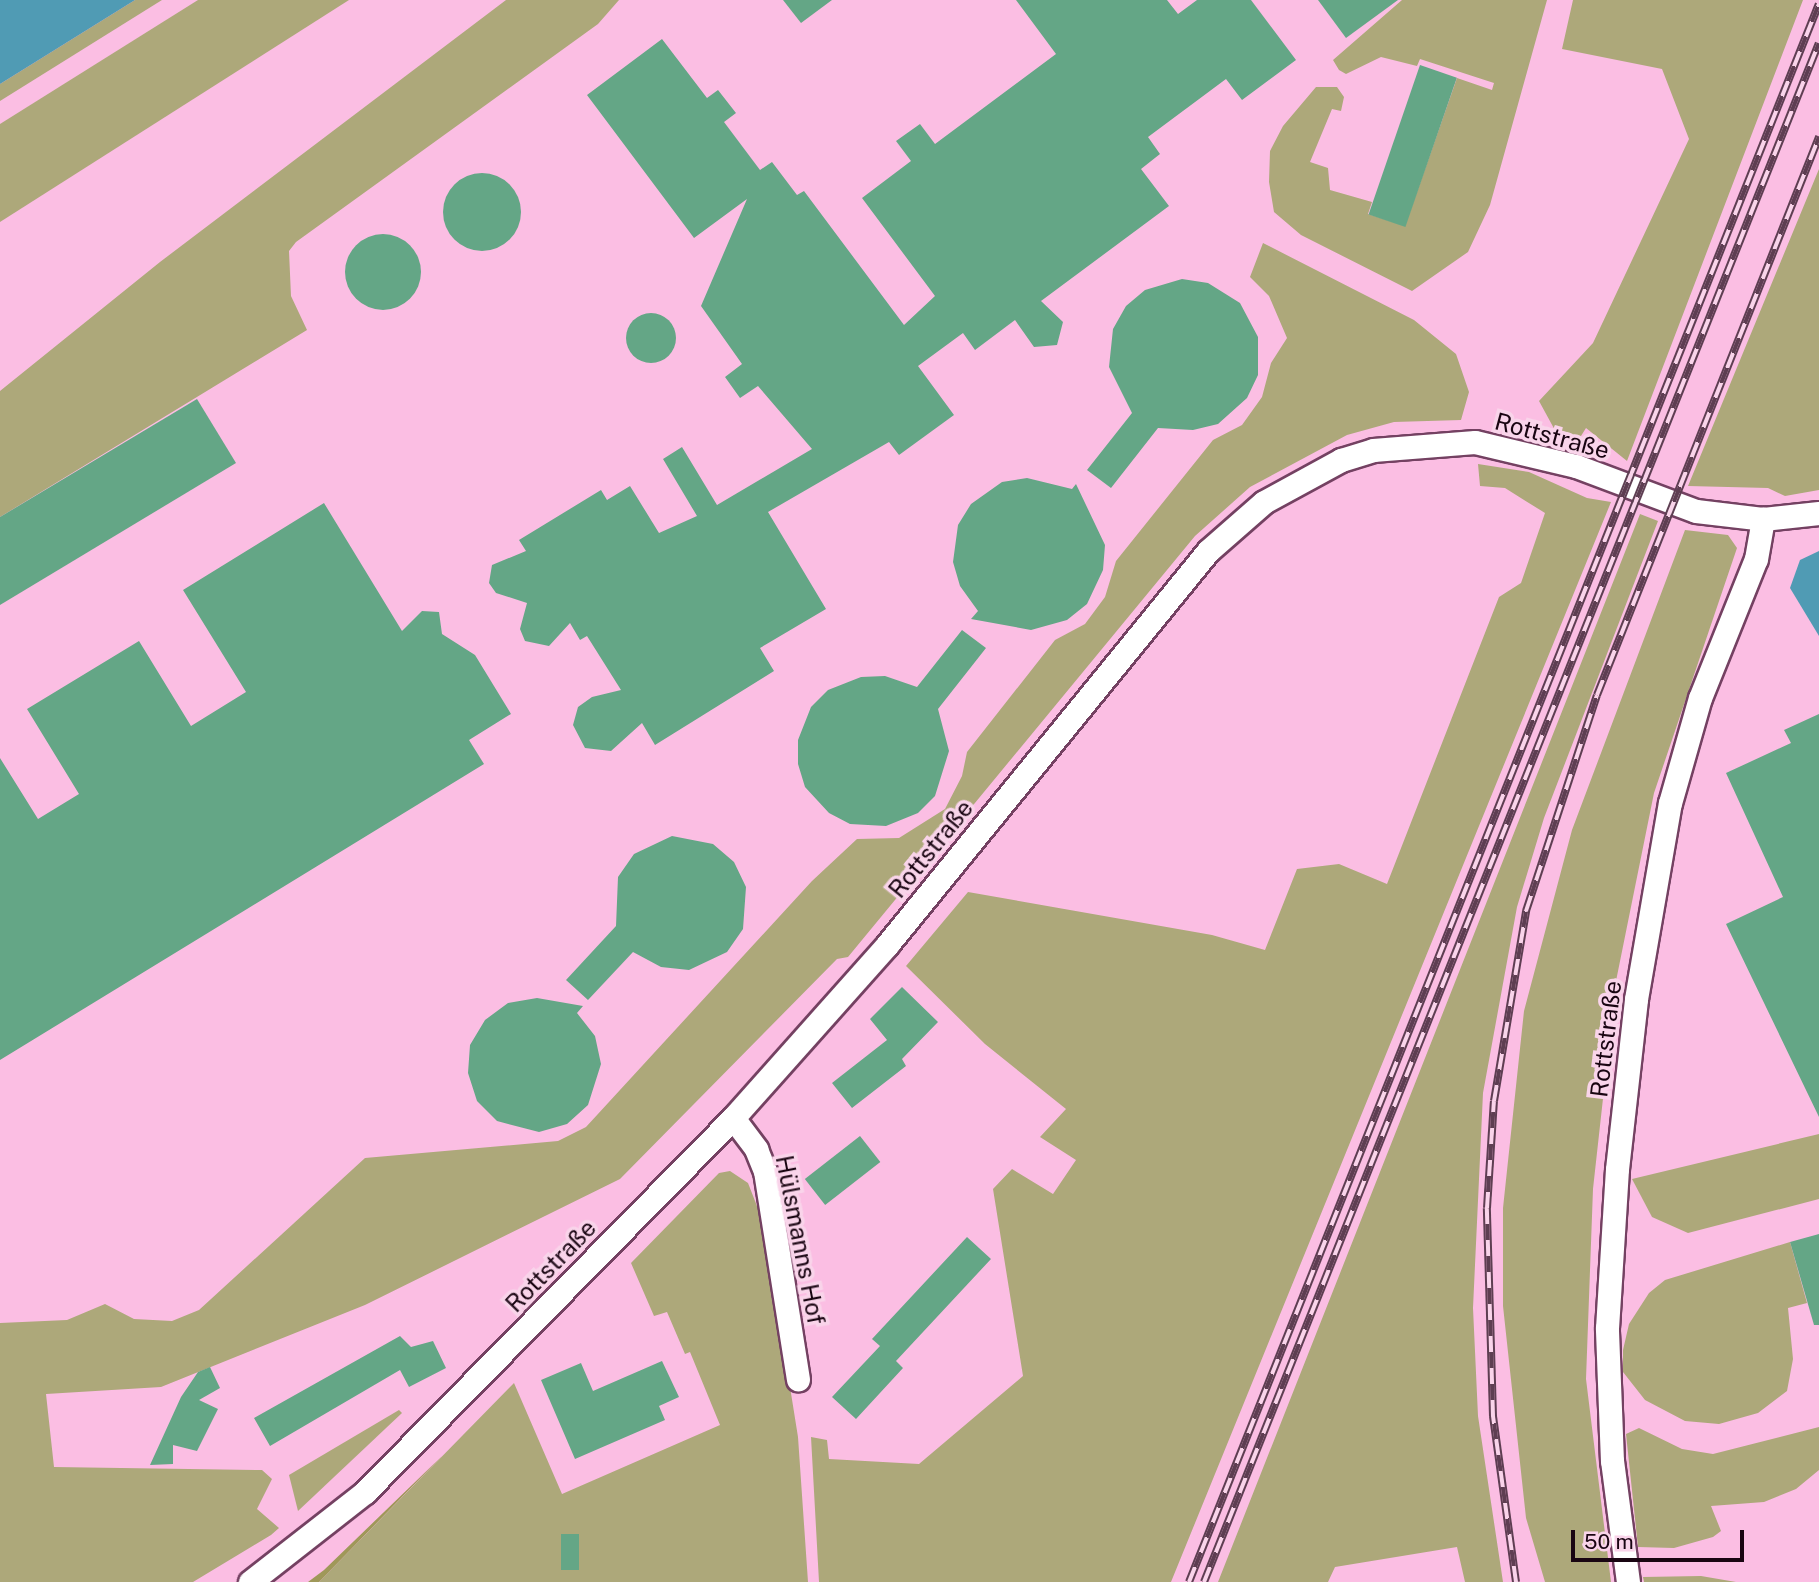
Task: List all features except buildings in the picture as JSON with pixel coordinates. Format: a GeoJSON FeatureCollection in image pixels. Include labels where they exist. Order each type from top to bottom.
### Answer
{"type":"FeatureCollection","features":[{"type":"Feature","properties":{"kind":"street","name":"Rottstraße"},"geometry":{"type":"LineString","coordinates":[[250,1582],[365,1492],[733,1118],[887,945],[1208,551],[1264,502],[1300,479],[1373,450],[1475,442],[1555,459],[1696,511],[1763,519],[1819,513]]}},
{"type":"Feature","properties":{"kind":"street","name":"Rottstraße"},"geometry":{"type":"LineString","coordinates":[[1628,1582],[1612,1461],[1607,1328],[1617,1169],[1636,999],[1670,803],[1700,698],[1756,559],[1763,519]]}},
{"type":"Feature","properties":{"kind":"street","name":"Hülsmanns Hof"},"geometry":{"type":"LineString","coordinates":[[733,1118],[756,1149],[765,1171],[798,1379]]}},
{"type":"Feature","properties":{"kind":"shaded area"},"geometry":{"type":"Polygon","coordinates":[[[135,0],[162,0],[0,101],[0,84],[135,0]]]}},
{"type":"Feature","properties":{"kind":"shaded area"},"geometry":{"type":"Polygon","coordinates":[[[198,0],[349,0],[0,222],[0,124],[198,0]]]}},
{"type":"Feature","properties":{"kind":"shaded area"},"geometry":{"type":"Polygon","coordinates":[[[506,0],[619,0],[598,24],[296,242],[289,251],[291,296],[307,330],[0,517],[0,391],[160,262],[506,0]]]}},
{"type":"Feature","properties":{"kind":"shaded area"},"geometry":{"type":"Polygon","coordinates":[[[1402,0],[1547,0],[1490,205],[1468,252],[1412,291],[1301,235],[1274,212],[1269,182],[1270,151],[1283,126],[1316,87],[1337,87],[1344,97],[1341,111],[1332,109],[1310,162],[1328,168],[1330,190],[1372,202],[1368,214],[1405,226],[1457,78],[1492,90],[1494,83],[1420,59],[1417,66],[1381,57],[1346,74],[1339,70],[1333,60],[1402,0]]]}},
{"type":"Feature","properties":{"kind":"shaded area"},"geometry":{"type":"Polygon","coordinates":[[[1573,0],[1803,0],[1627,461],[1586,428],[1576,444],[1557,434],[1539,401],[1593,343],[1689,139],[1662,69],[1562,49],[1573,0]]]}},
{"type":"Feature","properties":{"kind":"shaded area"},"geometry":{"type":"Polygon","coordinates":[[[1819,169],[1819,490],[1785,496],[1768,488],[1688,486],[1819,169]]]}},
{"type":"Feature","properties":{"kind":"shaded area"},"geometry":{"type":"Polygon","coordinates":[[[1263,243],[1414,320],[1456,354],[1469,392],[1461,420],[1394,422],[1347,435],[1250,487],[1195,536],[848,957],[837,959],[620,1179],[365,1305],[161,1387],[46,1394],[54,1467],[262,1470],[272,1479],[257,1509],[279,1528],[271,1535],[193,1582],[0,1582],[0,1323],[67,1320],[105,1304],[134,1319],[172,1321],[199,1310],[365,1158],[558,1141],[586,1127],[812,881],[857,839],[899,838],[945,809],[962,776],[967,752],[1055,640],[1085,624],[1105,597],[1116,561],[1213,440],[1242,425],[1262,397],[1271,363],[1287,338],[1269,296],[1250,277],[1263,243]]]}},
{"type":"Feature","properties":{"kind":"shaded area"},"geometry":{"type":"Polygon","coordinates":[[[1478,464],[1529,472],[1587,498],[1611,502],[1171,1582],[819,1582],[811,1437],[827,1440],[829,1459],[919,1464],[1023,1376],[993,1189],[1012,1169],[1053,1194],[1076,1160],[1040,1137],[1066,1109],[985,1044],[906,966],[968,892],[1212,935],[1265,950],[1297,869],[1339,864],[1387,884],[1499,597],[1521,583],[1545,513],[1505,488],[1480,486],[1478,464]]]}},
{"type":"Feature","properties":{"kind":"shaded area"},"geometry":{"type":"Polygon","coordinates":[[[1640,514],[1658,521],[1544,818],[1517,907],[1483,1093],[1473,1308],[1478,1416],[1503,1582],[1465,1582],[1457,1547],[1335,1567],[1328,1582],[1218,1582],[1640,514]]]}},
{"type":"Feature","properties":{"kind":"shaded area"},"geometry":{"type":"Polygon","coordinates":[[[1685,530],[1728,535],[1737,548],[1654,793],[1616,981],[1593,1189],[1586,1379],[1611,1582],[1545,1582],[1526,1518],[1503,1306],[1503,1208],[1524,1011],[1572,830],[1685,530]]]}},
{"type":"Feature","properties":{"kind":"shaded area"},"geometry":{"type":"Polygon","coordinates":[[[1819,1134],[1819,1199],[1688,1233],[1652,1217],[1632,1179],[1819,1134]]]}},
{"type":"Feature","properties":{"kind":"shaded area"},"geometry":{"type":"Polygon","coordinates":[[[730,1171],[748,1183],[764,1224],[798,1437],[808,1582],[319,1582],[514,1383],[562,1494],[720,1425],[690,1352],[685,1354],[667,1312],[654,1316],[631,1263],[719,1173],[730,1171]]]}},
{"type":"Feature","properties":{"kind":"shaded area"},"geometry":{"type":"Polygon","coordinates":[[[1790,1242],[1807,1303],[1788,1308],[1793,1359],[1787,1391],[1758,1413],[1719,1424],[1685,1421],[1645,1400],[1623,1372],[1623,1350],[1629,1324],[1649,1293],[1665,1280],[1790,1242]]]}},
{"type":"Feature","properties":{"kind":"shaded area"},"geometry":{"type":"Polygon","coordinates":[[[399,1410],[402,1413],[298,1511],[289,1475],[399,1410]]]}},
{"type":"Feature","properties":{"kind":"shaded area"},"geometry":{"type":"Polygon","coordinates":[[[1819,1427],[1819,1470],[1796,1489],[1764,1502],[1711,1506],[1721,1531],[1713,1537],[1674,1548],[1638,1547],[1626,1434],[1639,1428],[1682,1449],[1713,1454],[1819,1427]]]}},
{"type":"Feature","properties":{"kind":"shaded area"},"geometry":{"type":"Polygon","coordinates":[[[442,1456],[319,1582],[308,1582],[324,1570],[442,1456]]]}},
{"type":"Feature","properties":{"kind":"shaded area"},"geometry":{"type":"Polygon","coordinates":[[[1701,1576],[1736,1582],[1644,1582],[1643,1577],[1701,1576]]]}},
{"type":"Feature","properties":{"kind":"water"},"geometry":{"type":"Polygon","coordinates":[[[0,0],[135,0],[0,84],[0,0]]]}},
{"type":"Feature","properties":{"kind":"water"},"geometry":{"type":"Polygon","coordinates":[[[1819,551],[1819,636],[1790,588],[1800,560],[1819,551]]]}},
{"type":"Feature","properties":{"kind":"railway"},"geometry":{"type":"LineString","coordinates":[[1189,1582],[1819,4]]}},
{"type":"Feature","properties":{"kind":"railway"},"geometry":{"type":"LineString","coordinates":[[1204,1582],[1819,43]]}},
{"type":"Feature","properties":{"kind":"railway"},"geometry":{"type":"LineString","coordinates":[[1516,1582],[1493,1416],[1487,1208],[1494,1101],[1526,911],[1597,695],[1819,137]]}}]}
